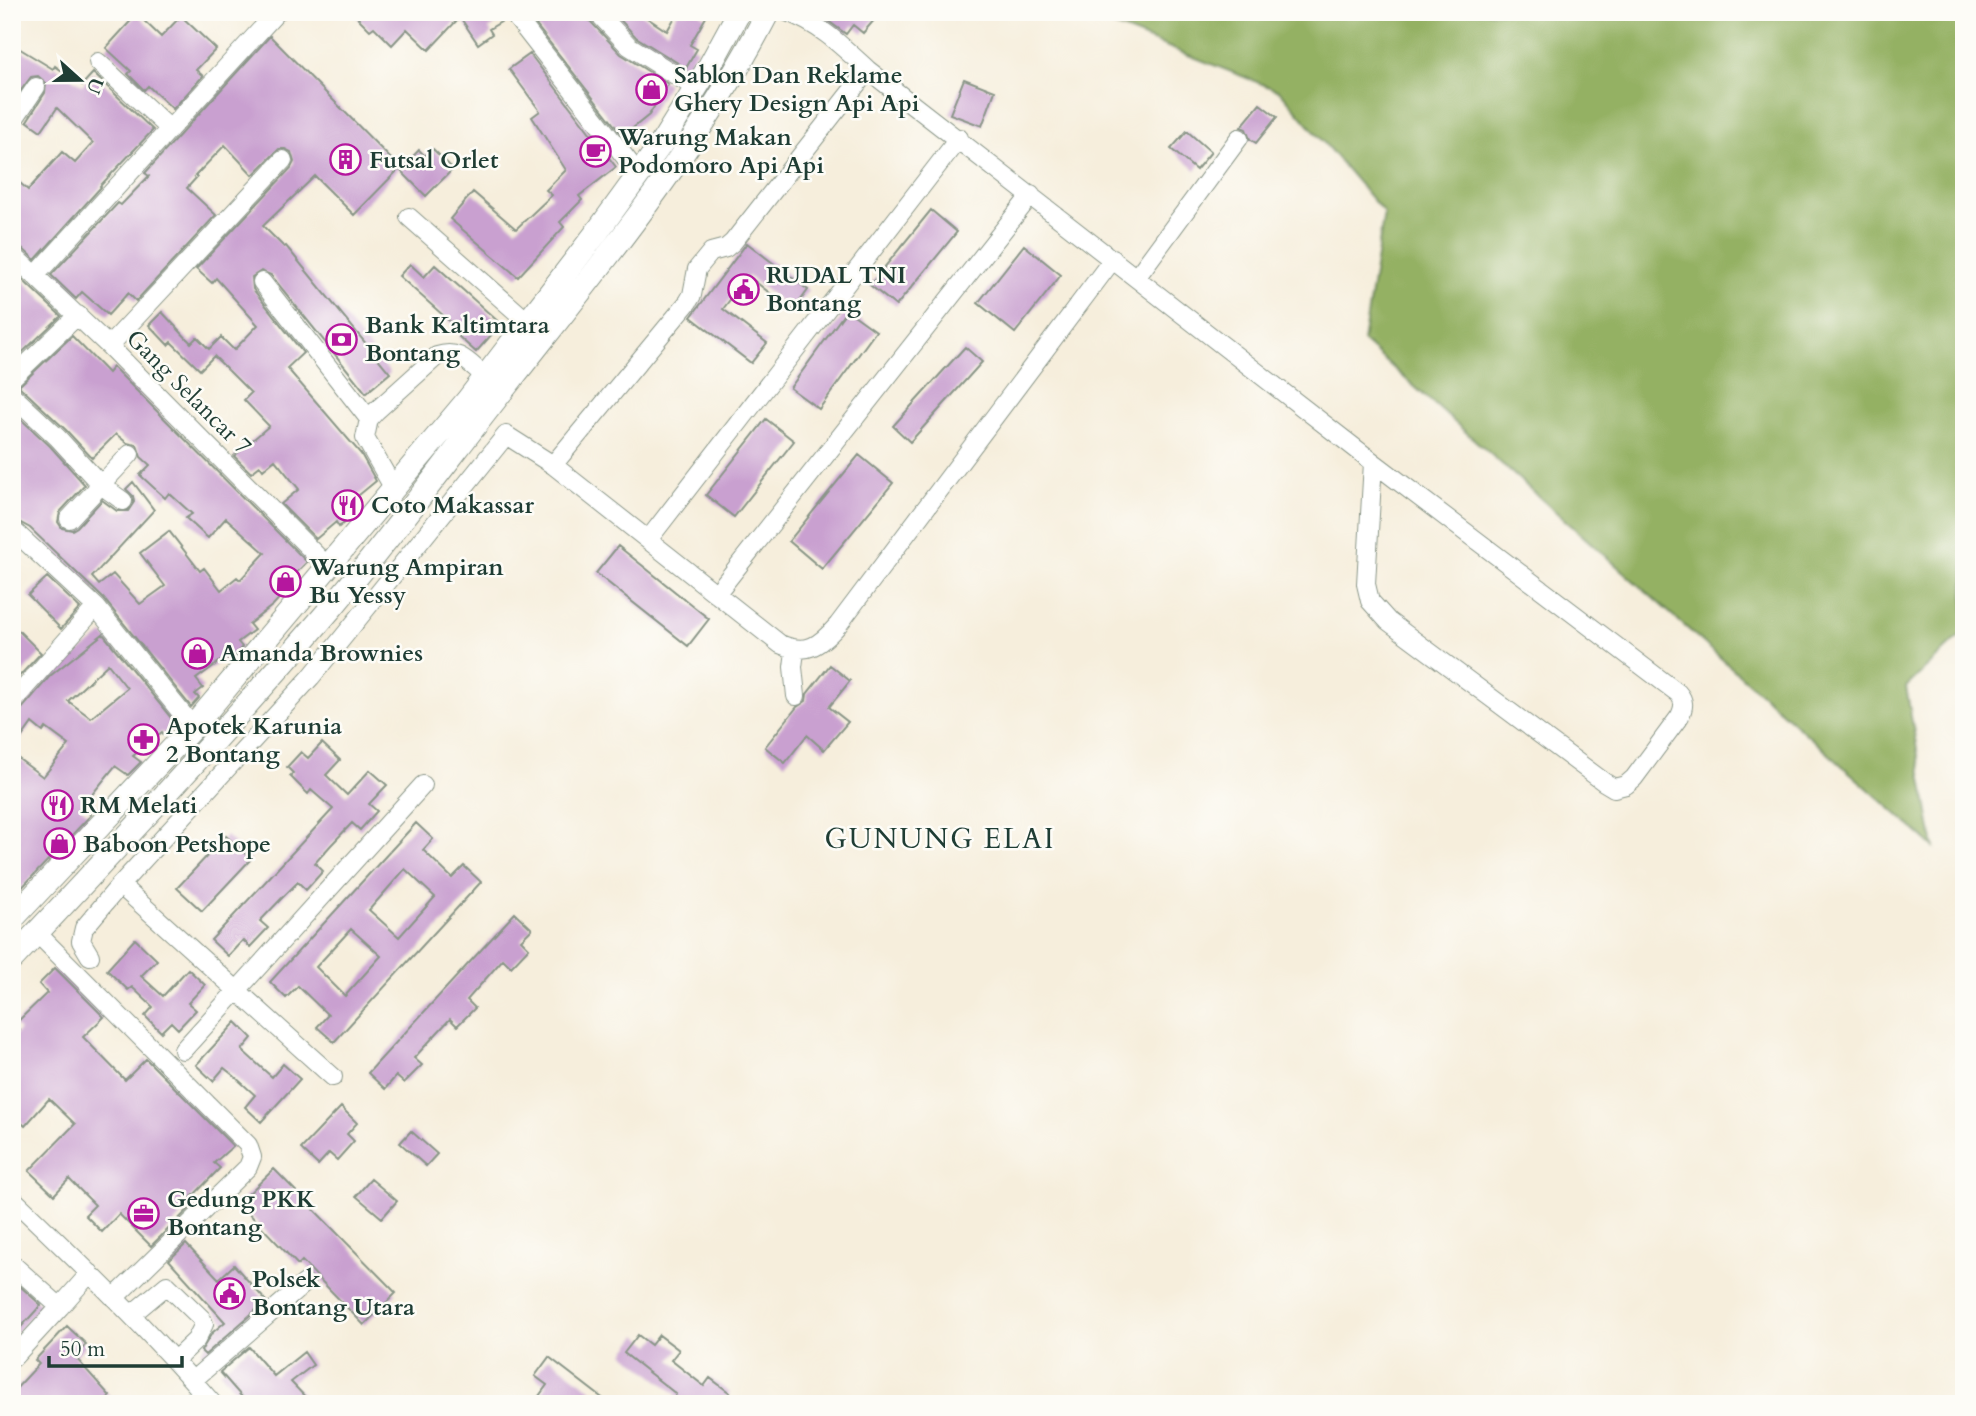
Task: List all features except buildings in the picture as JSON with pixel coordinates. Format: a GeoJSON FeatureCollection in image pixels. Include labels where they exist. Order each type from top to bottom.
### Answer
{"type":"FeatureCollection","features":[{"type":"Feature","properties":{"kind":"main road"},"geometry":{"type":"LineString","coordinates":[[12,959],[109,857],[333,605],[475,408],[486,377],[639,175],[696,88],[739,12]]}},
{"type":"Feature","properties":{"kind":"main road"},"geometry":{"type":"LineString","coordinates":[[15,911],[193,727],[393,487],[475,408],[607,258],[669,174],[739,68],[768,12]]}},
{"type":"Feature","properties":{"kind":"street"},"geometry":{"type":"LineString","coordinates":[[35,275],[277,12]]}},
{"type":"Feature","properties":{"kind":"street"},"geometry":{"type":"LineString","coordinates":[[512,12],[639,175]]}},
{"type":"Feature","properties":{"kind":"street"},"geometry":{"type":"LineString","coordinates":[[597,12],[629,46],[696,88]]}},
{"type":"Feature","properties":{"kind":"street"},"geometry":{"type":"LineString","coordinates":[[799,14],[825,31],[868,70],[1373,462],[1683,698],[1684,708],[1679,716],[1626,785],[1614,788],[1604,782],[1388,621],[1370,601],[1366,584],[1373,462]]}},
{"type":"Feature","properties":{"kind":"street"},"geometry":{"type":"LineString","coordinates":[[99,62],[170,129]]}},
{"type":"Feature","properties":{"kind":"street"},"geometry":{"type":"LineString","coordinates":[[553,465],[688,302],[697,269],[711,252],[726,248],[733,242],[868,70]]}},
{"type":"Feature","properties":{"kind":"street"},"geometry":{"type":"LineString","coordinates":[[12,122],[36,87]]}},
{"type":"Feature","properties":{"kind":"street"},"geometry":{"type":"LineString","coordinates":[[648,540],[959,138]]}},
{"type":"Feature","properties":{"kind":"street"},"geometry":{"type":"LineString","coordinates":[[1136,278],[1239,138]]}},
{"type":"Feature","properties":{"kind":"street"},"geometry":{"type":"LineString","coordinates":[[109,345],[283,160]]}},
{"type":"Feature","properties":{"kind":"street"},"geometry":{"type":"LineString","coordinates":[[716,594],[1031,195]]}},
{"type":"Feature","properties":{"kind":"street"},"geometry":{"type":"LineString","coordinates":[[409,217],[528,322]]}},
{"type":"Feature","properties":{"kind":"street","name":"Gang Selancar 7"},"geometry":{"type":"LineString","coordinates":[[12,254],[109,345],[328,567]]}},
{"type":"Feature","properties":{"kind":"street"},"geometry":{"type":"LineString","coordinates":[[475,408],[506,435],[553,465],[780,644],[795,651],[811,648],[824,640],[838,625],[1113,259]]}},
{"type":"Feature","properties":{"kind":"street"},"geometry":{"type":"LineString","coordinates":[[262,282],[369,419]]}},
{"type":"Feature","properties":{"kind":"street"},"geometry":{"type":"LineString","coordinates":[[12,378],[78,315]]}},
{"type":"Feature","properties":{"kind":"street"},"geometry":{"type":"LineString","coordinates":[[393,487],[365,438],[369,419],[437,356],[448,352],[458,354],[486,377]]}},
{"type":"Feature","properties":{"kind":"street"},"geometry":{"type":"LineString","coordinates":[[12,395],[58,438],[101,485],[123,501]]}},
{"type":"Feature","properties":{"kind":"street"},"geometry":{"type":"LineString","coordinates":[[90,956],[81,941],[84,928],[311,677],[506,435]]}},
{"type":"Feature","properties":{"kind":"street"},"geometry":{"type":"LineString","coordinates":[[69,519],[130,454]]}},
{"type":"Feature","properties":{"kind":"street"},"geometry":{"type":"LineString","coordinates":[[13,530],[96,607],[193,727]]}},
{"type":"Feature","properties":{"kind":"street"},"geometry":{"type":"LineString","coordinates":[[12,702],[96,607]]}},
{"type":"Feature","properties":{"kind":"street"},"geometry":{"type":"LineString","coordinates":[[795,651],[793,667],[796,696]]}},
{"type":"Feature","properties":{"kind":"street"},"geometry":{"type":"LineString","coordinates":[[184,1050],[423,785]]}},
{"type":"Feature","properties":{"kind":"street"},"geometry":{"type":"LineString","coordinates":[[120,886],[333,1077]]}},
{"type":"Feature","properties":{"kind":"street"},"geometry":{"type":"LineString","coordinates":[[37,933],[248,1145],[252,1157],[248,1167],[114,1298]]}},
{"type":"Feature","properties":{"kind":"street"},"geometry":{"type":"LineString","coordinates":[[12,1198],[175,1360],[199,1395],[305,1283]]}},
{"type":"Feature","properties":{"kind":"street"},"geometry":{"type":"LineString","coordinates":[[12,1264],[60,1307]]}},
{"type":"Feature","properties":{"kind":"street"},"geometry":{"type":"LineString","coordinates":[[13,1358],[90,1273]]}},
{"type":"Feature","properties":{"kind":"street"},"geometry":{"type":"LineString","coordinates":[[131,1315],[167,1284],[202,1319],[204,1324],[196,1340],[175,1360]]}},
{"type":"Feature","properties":{"kind":"green space"},"geometry":{"type":"Polygon","coordinates":[[[1079,12],[1964,12],[1964,632],[1906,687],[1934,847],[1363,341],[1384,213],[1280,91],[1079,12]]]}},
{"type":"Feature","properties":{"kind":"place","name":"Sablon Dan Reklame Ghery Design Api Api"},"geometry":{"type":"Point","coordinates":[651,89]}},
{"type":"Feature","properties":{"kind":"place","name":"Warung Makan Podomoro Api Api"},"geometry":{"type":"Point","coordinates":[595,151]}},
{"type":"Feature","properties":{"kind":"place","name":"Futsal Orlet"},"geometry":{"type":"Point","coordinates":[346,160]}},
{"type":"Feature","properties":{"kind":"place","name":"RUDAL TNI Bontang"},"geometry":{"type":"Point","coordinates":[743,289]}},
{"type":"Feature","properties":{"kind":"place","name":"Bank Kaltimtara Bontang"},"geometry":{"type":"Point","coordinates":[342,339]}},
{"type":"Feature","properties":{"kind":"place","name":"Coto Makassar"},"geometry":{"type":"Point","coordinates":[348,505]}},
{"type":"Feature","properties":{"kind":"place","name":"Warung Ampiran Bu Yessy"},"geometry":{"type":"Point","coordinates":[286,581]}},
{"type":"Feature","properties":{"kind":"place","name":"Amanda Brownies"},"geometry":{"type":"Point","coordinates":[197,653]}},
{"type":"Feature","properties":{"kind":"place","name":"Apotek Karunia 2 Bontang"},"geometry":{"type":"Point","coordinates":[143,740]}},
{"type":"Feature","properties":{"kind":"place","name":"RM Melati"},"geometry":{"type":"Point","coordinates":[57,805]}},
{"type":"Feature","properties":{"kind":"place","name":"Baboon Petshope"},"geometry":{"type":"Point","coordinates":[60,844]}},
{"type":"Feature","properties":{"kind":"place","name":"Gedung PKK Bontang"},"geometry":{"type":"Point","coordinates":[144,1213]}},
{"type":"Feature","properties":{"kind":"place","name":"Polsek Bontang Utara"},"geometry":{"type":"Point","coordinates":[229,1293]}},
{"type":"Feature","properties":{"kind":"district","name":"GUNUNG ELAI"},"geometry":{"type":"Point","coordinates":[940,838]}}]}
